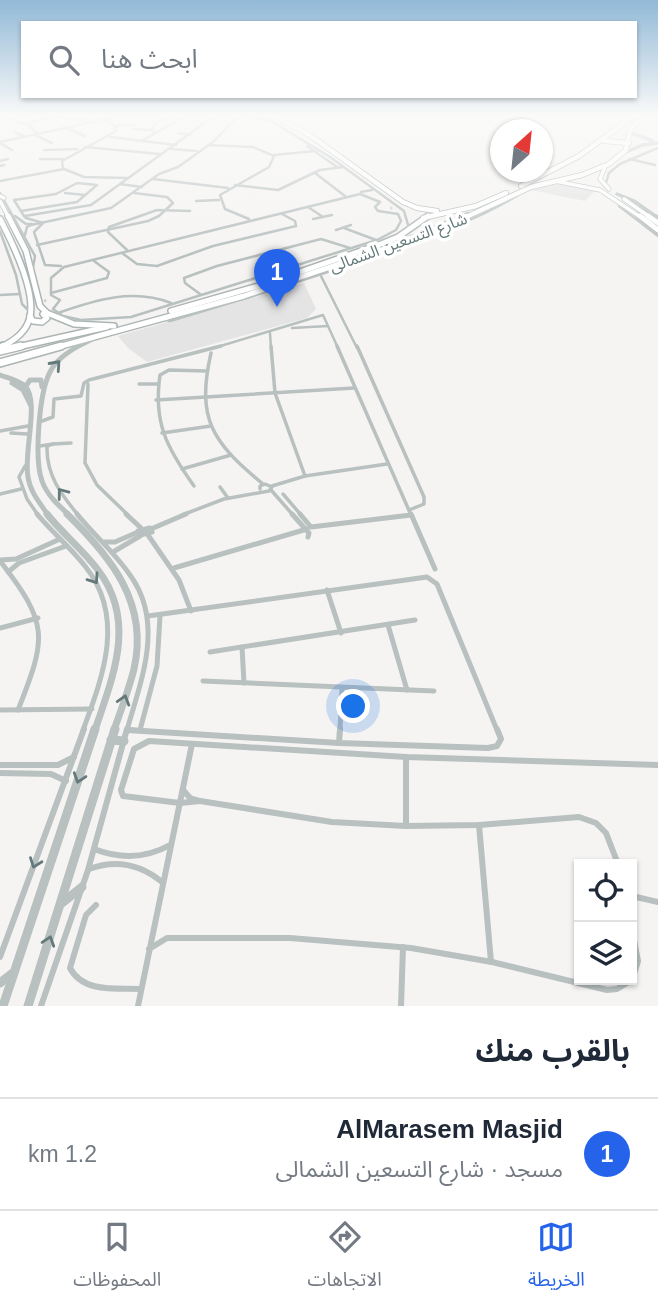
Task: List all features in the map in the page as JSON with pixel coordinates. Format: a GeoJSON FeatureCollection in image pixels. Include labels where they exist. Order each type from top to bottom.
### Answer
{"type":"FeatureCollection","features":[{"type":"Feature","properties":{"kind":"main road"},"geometry":{"type":"LineString","coordinates":[[341,163],[413,216],[421,212],[417,208]]}},
{"type":"Feature","properties":{"kind":"main road"},"geometry":{"type":"LineString","coordinates":[[346,163],[399,200],[417,208],[443,211]]}},
{"type":"Feature","properties":{"kind":"main road","name":"شارع التسعين الشمالى"},"geometry":{"type":"LineString","coordinates":[[553,170],[566,163]]}},
{"type":"Feature","properties":{"kind":"main road","name":"شارع التسعين الشمالى"},"geometry":{"type":"LineString","coordinates":[[0,363],[286,283],[440,228],[526,189],[565,179],[589,180],[609,163]]}},
{"type":"Feature","properties":{"kind":"main road"},"geometry":{"type":"LineString","coordinates":[[605,186],[600,177],[606,165]]}},
{"type":"Feature","properties":{"kind":"main road"},"geometry":{"type":"LineString","coordinates":[[559,167],[605,186],[658,221]]}},
{"type":"Feature","properties":{"kind":"main road"},"geometry":{"type":"LineString","coordinates":[[553,174],[562,174],[565,179]]}},
{"type":"Feature","properties":{"kind":"main road"},"geometry":{"type":"LineString","coordinates":[[555,181],[589,180],[658,230]]}},
{"type":"Feature","properties":{"kind":"main road","name":"شارع التسعين الشمالى"},"geometry":{"type":"LineString","coordinates":[[0,350],[114,326],[279,279],[384,243],[410,228],[413,216],[484,203],[528,182]]}},
{"type":"Feature","properties":{"kind":"main road"},"geometry":{"type":"LineString","coordinates":[[1,197],[51,317],[68,323],[114,326]]}},
{"type":"Feature","properties":{"kind":"main road"},"geometry":{"type":"LineString","coordinates":[[0,219],[34,322],[47,318],[44,303]]}},
{"type":"Feature","properties":{"kind":"main road"},"geometry":{"type":"LineString","coordinates":[[12,250],[24,247]]}},
{"type":"Feature","properties":{"kind":"main road"},"geometry":{"type":"LineString","coordinates":[[29,262],[35,256]]}},
{"type":"Feature","properties":{"kind":"main road"},"geometry":{"type":"LineString","coordinates":[[291,275],[298,279]]}},
{"type":"Feature","properties":{"kind":"main road"},"geometry":{"type":"LineString","coordinates":[[279,279],[286,280],[286,283]]}},
{"type":"Feature","properties":{"kind":"main road"},"geometry":{"type":"LineString","coordinates":[[0,350],[18,335],[31,314]]}},
{"type":"Feature","properties":{"kind":"street"},"geometry":{"type":"LineString","coordinates":[[62,163],[64,169]]}},
{"type":"Feature","properties":{"kind":"street"},"geometry":{"type":"LineString","coordinates":[[24,216],[84,207],[149,163]]}},
{"type":"Feature","properties":{"kind":"street"},"geometry":{"type":"LineString","coordinates":[[25,235],[28,226],[114,207],[152,179],[183,163]]}},
{"type":"Feature","properties":{"kind":"street"},"geometry":{"type":"LineString","coordinates":[[219,200],[220,195],[229,188],[272,163]]}},
{"type":"Feature","properties":{"kind":"street"},"geometry":{"type":"LineString","coordinates":[[331,163],[338,168]]}},
{"type":"Feature","properties":{"kind":"street"},"geometry":{"type":"LineString","coordinates":[[59,300],[52,307],[57,313],[81,320],[114,320],[377,240],[392,232],[400,224],[398,214],[377,192],[338,163]]}},
{"type":"Feature","properties":{"kind":"street"},"geometry":{"type":"LineString","coordinates":[[605,186],[608,184],[610,171],[623,163]]}},
{"type":"Feature","properties":{"kind":"street"},"geometry":{"type":"LineString","coordinates":[[646,163],[655,165]]}},
{"type":"Feature","properties":{"kind":"street"},"geometry":{"type":"LineString","coordinates":[[234,185],[278,190],[315,173],[344,167]]}},
{"type":"Feature","properties":{"kind":"street"},"geometry":{"type":"LineString","coordinates":[[0,183],[64,169],[89,178],[128,178]]}},
{"type":"Feature","properties":{"kind":"street"},"geometry":{"type":"LineString","coordinates":[[22,172],[26,176]]}},
{"type":"Feature","properties":{"kind":"street"},"geometry":{"type":"LineString","coordinates":[[315,173],[345,196]]}},
{"type":"Feature","properties":{"kind":"street"},"geometry":{"type":"LineString","coordinates":[[152,179],[229,188]]}},
{"type":"Feature","properties":{"kind":"street"},"geometry":{"type":"LineString","coordinates":[[21,211],[75,202],[97,185],[78,183],[56,194],[15,199],[21,211],[24,216],[43,223]]}},
{"type":"Feature","properties":{"kind":"street"},"geometry":{"type":"LineString","coordinates":[[120,184],[142,187]]}},
{"type":"Feature","properties":{"kind":"street"},"geometry":{"type":"LineString","coordinates":[[162,318],[170,321],[321,276],[486,213],[515,199],[526,189]]}},
{"type":"Feature","properties":{"kind":"street"},"geometry":{"type":"LineString","coordinates":[[43,223],[34,232],[36,245],[45,265],[53,267],[345,196],[377,192]]}},
{"type":"Feature","properties":{"kind":"street"},"geometry":{"type":"LineString","coordinates":[[65,193],[86,195]]}},
{"type":"Feature","properties":{"kind":"street"},"geometry":{"type":"LineString","coordinates":[[36,245],[151,220],[173,203],[170,198],[133,193]]}},
{"type":"Feature","properties":{"kind":"street"},"geometry":{"type":"LineString","coordinates":[[59,300],[51,293],[50,278],[54,272],[360,194],[379,201],[375,208],[378,211],[391,208],[407,215],[410,228]]}},
{"type":"Feature","properties":{"kind":"street"},"geometry":{"type":"LineString","coordinates":[[1,197],[15,216],[35,256],[32,274]]}},
{"type":"Feature","properties":{"kind":"street"},"geometry":{"type":"LineString","coordinates":[[219,200],[225,209],[249,219]]}},
{"type":"Feature","properties":{"kind":"street"},"geometry":{"type":"LineString","coordinates":[[196,201],[219,200]]}},
{"type":"Feature","properties":{"kind":"street"},"geometry":{"type":"LineString","coordinates":[[620,201],[619,205],[658,236]]}},
{"type":"Feature","properties":{"kind":"street"},"geometry":{"type":"LineString","coordinates":[[84,207],[91,214]]}},
{"type":"Feature","properties":{"kind":"street"},"geometry":{"type":"LineString","coordinates":[[308,207],[323,217]]}},
{"type":"Feature","properties":{"kind":"street"},"geometry":{"type":"LineString","coordinates":[[107,231],[116,223],[155,210],[190,211]]}},
{"type":"Feature","properties":{"kind":"street"},"geometry":{"type":"LineString","coordinates":[[122,253],[142,265],[163,265],[213,246],[296,226],[295,221],[281,213]]}},
{"type":"Feature","properties":{"kind":"street"},"geometry":{"type":"LineString","coordinates":[[313,219],[331,215]]}},
{"type":"Feature","properties":{"kind":"street"},"geometry":{"type":"LineString","coordinates":[[15,216],[26,223],[43,223]]}},
{"type":"Feature","properties":{"kind":"street"},"geometry":{"type":"LineString","coordinates":[[336,230],[351,225]]}},
{"type":"Feature","properties":{"kind":"street"},"geometry":{"type":"LineString","coordinates":[[344,228],[377,240]]}},
{"type":"Feature","properties":{"kind":"street"},"geometry":{"type":"LineString","coordinates":[[107,231],[127,250]]}},
{"type":"Feature","properties":{"kind":"street"},"geometry":{"type":"LineString","coordinates":[[201,294],[185,283],[184,278],[217,266],[321,239],[351,248]]}},
{"type":"Feature","properties":{"kind":"street"},"geometry":{"type":"LineString","coordinates":[[51,293],[107,278],[109,272],[93,260]]}},
{"type":"Feature","properties":{"kind":"street"},"geometry":{"type":"LineString","coordinates":[[18,269],[22,304],[31,314]]}},
{"type":"Feature","properties":{"kind":"street"},"geometry":{"type":"LineString","coordinates":[[283,494],[310,527],[410,512],[424,504],[424,497],[404,456],[388,413],[321,276]]}},
{"type":"Feature","properties":{"kind":"street"},"geometry":{"type":"LineString","coordinates":[[0,294],[19,292]]}},
{"type":"Feature","properties":{"kind":"street"},"geometry":{"type":"LineString","coordinates":[[57,313],[103,297],[152,297],[172,304]]}},
{"type":"Feature","properties":{"kind":"street"},"geometry":{"type":"LineString","coordinates":[[44,303],[59,300]]}},
{"type":"Feature","properties":{"kind":"street"},"geometry":{"type":"LineString","coordinates":[[284,329],[323,315],[435,569]]}},
{"type":"Feature","properties":{"kind":"street"},"geometry":{"type":"LineString","coordinates":[[309,321],[314,327]]}},
{"type":"Feature","properties":{"kind":"street"},"geometry":{"type":"LineString","coordinates":[[42,421],[54,417],[54,399],[81,396],[87,381],[271,331],[329,326]]}},
{"type":"Feature","properties":{"kind":"street"},"geometry":{"type":"LineString","coordinates":[[271,331],[269,335],[275,393],[304,476]]}},
{"type":"Feature","properties":{"kind":"street"},"geometry":{"type":"LineString","coordinates":[[41,1006],[88,870],[147,658],[148,618],[141,591],[108,556],[60,493],[50,473],[42,421],[48,375],[57,362],[104,333]]}},
{"type":"Feature","properties":{"kind":"street"},"geometry":{"type":"LineString","coordinates":[[211,353],[204,397],[211,426],[231,455],[262,487]]}},
{"type":"Feature","properties":{"kind":"street"},"geometry":{"type":"LineString","coordinates":[[194,486],[169,452],[156,416],[156,400],[160,374],[166,371],[207,370]]}},
{"type":"Feature","properties":{"kind":"street"},"geometry":{"type":"LineString","coordinates":[[0,377],[26,386],[32,396],[25,466],[33,494],[104,576],[117,603],[120,625],[116,667],[3,1006]]}},
{"type":"Feature","properties":{"kind":"street"},"geometry":{"type":"LineString","coordinates":[[0,377],[20,388],[32,407]]}},
{"type":"Feature","properties":{"kind":"street"},"geometry":{"type":"LineString","coordinates":[[26,386],[31,379],[40,379],[44,395]]}},
{"type":"Feature","properties":{"kind":"street"},"geometry":{"type":"LineString","coordinates":[[88,384],[85,463],[97,485],[144,532],[174,568],[191,611]]}},
{"type":"Feature","properties":{"kind":"street"},"geometry":{"type":"LineString","coordinates":[[139,384],[158,384]]}},
{"type":"Feature","properties":{"kind":"street"},"geometry":{"type":"LineString","coordinates":[[156,400],[354,388]]}},
{"type":"Feature","properties":{"kind":"street"},"geometry":{"type":"LineString","coordinates":[[162,433],[211,426]]}},
{"type":"Feature","properties":{"kind":"street"},"geometry":{"type":"LineString","coordinates":[[0,433],[28,430]]}},
{"type":"Feature","properties":{"kind":"street"},"geometry":{"type":"LineString","coordinates":[[47,446],[71,443]]}},
{"type":"Feature","properties":{"kind":"street"},"geometry":{"type":"LineString","coordinates":[[28,1006],[134,668],[138,641],[134,602],[126,574],[113,552],[46,490],[41,475],[47,446]]}},
{"type":"Feature","properties":{"kind":"street"},"geometry":{"type":"LineString","coordinates":[[182,469],[231,455]]}},
{"type":"Feature","properties":{"kind":"street"},"geometry":{"type":"LineString","coordinates":[[103,542],[117,544],[228,498],[262,487],[271,488],[304,476],[387,464]]}},
{"type":"Feature","properties":{"kind":"street"},"geometry":{"type":"LineString","coordinates":[[0,957],[92,709],[103,677],[110,640],[110,614],[96,580],[33,510],[21,489],[19,475],[25,466]]}},
{"type":"Feature","properties":{"kind":"street"},"geometry":{"type":"LineString","coordinates":[[41,475],[50,473]]}},
{"type":"Feature","properties":{"kind":"street"},"geometry":{"type":"LineString","coordinates":[[220,487],[228,498]]}},
{"type":"Feature","properties":{"kind":"street"},"geometry":{"type":"LineString","coordinates":[[271,488],[307,529],[308,537]]}},
{"type":"Feature","properties":{"kind":"street"},"geometry":{"type":"LineString","coordinates":[[0,494],[21,489]]}},
{"type":"Feature","properties":{"kind":"street"},"geometry":{"type":"LineString","coordinates":[[33,494],[46,490]]}},
{"type":"Feature","properties":{"kind":"street"},"geometry":{"type":"LineString","coordinates":[[41,505],[53,499]]}},
{"type":"Feature","properties":{"kind":"street"},"geometry":{"type":"LineString","coordinates":[[174,568],[307,529]]}},
{"type":"Feature","properties":{"kind":"street"},"geometry":{"type":"LineString","coordinates":[[0,560],[16,559],[60,539]]}},
{"type":"Feature","properties":{"kind":"street"},"geometry":{"type":"LineString","coordinates":[[113,552],[117,544]]}},
{"type":"Feature","properties":{"kind":"street"},"geometry":{"type":"LineString","coordinates":[[9,572],[19,563],[66,546]]}},
{"type":"Feature","properties":{"kind":"street"},"geometry":{"type":"LineString","coordinates":[[0,560],[28,597],[38,618],[41,636],[38,656],[18,710]]}},
{"type":"Feature","properties":{"kind":"street"},"geometry":{"type":"LineString","coordinates":[[127,730],[339,743],[488,748],[497,746],[501,739],[435,582],[423,576],[148,618]]}},
{"type":"Feature","properties":{"kind":"street"},"geometry":{"type":"LineString","coordinates":[[327,589],[341,633]]}},
{"type":"Feature","properties":{"kind":"street"},"geometry":{"type":"LineString","coordinates":[[140,731],[158,659],[159,616]]}},
{"type":"Feature","properties":{"kind":"street"},"geometry":{"type":"LineString","coordinates":[[0,628],[38,618]]}},
{"type":"Feature","properties":{"kind":"street"},"geometry":{"type":"LineString","coordinates":[[210,652],[415,620]]}},
{"type":"Feature","properties":{"kind":"street"},"geometry":{"type":"LineString","coordinates":[[120,625],[131,626],[137,622]]}},
{"type":"Feature","properties":{"kind":"street"},"geometry":{"type":"LineString","coordinates":[[388,625],[407,690]]}},
{"type":"Feature","properties":{"kind":"street"},"geometry":{"type":"LineString","coordinates":[[120,642],[129,639],[138,641]]}},
{"type":"Feature","properties":{"kind":"street"},"geometry":{"type":"LineString","coordinates":[[242,647],[244,683]]}},
{"type":"Feature","properties":{"kind":"street"},"geometry":{"type":"LineString","coordinates":[[203,681],[434,691]]}},
{"type":"Feature","properties":{"kind":"street"},"geometry":{"type":"LineString","coordinates":[[339,743],[342,688]]}},
{"type":"Feature","properties":{"kind":"street"},"geometry":{"type":"LineString","coordinates":[[0,710],[92,709]]}},
{"type":"Feature","properties":{"kind":"street"},"geometry":{"type":"LineString","coordinates":[[86,726],[96,726]]}},
{"type":"Feature","properties":{"kind":"street"},"geometry":{"type":"LineString","coordinates":[[111,740],[124,741]]}},
{"type":"Feature","properties":{"kind":"street"},"geometry":{"type":"LineString","coordinates":[[617,859],[610,836],[600,825],[586,819],[480,825],[332,821],[200,802],[127,798],[121,790],[131,754],[138,745],[149,740],[406,757],[658,765]]}},
{"type":"Feature","properties":{"kind":"street"},"geometry":{"type":"LineString","coordinates":[[138,1006],[192,744]]}},
{"type":"Feature","properties":{"kind":"street"},"geometry":{"type":"LineString","coordinates":[[0,765],[53,766],[63,764],[75,756]]}},
{"type":"Feature","properties":{"kind":"street"},"geometry":{"type":"LineString","coordinates":[[406,757],[406,825]]}},
{"type":"Feature","properties":{"kind":"street"},"geometry":{"type":"LineString","coordinates":[[0,773],[51,774],[65,781]]}},
{"type":"Feature","properties":{"kind":"street"},"geometry":{"type":"LineString","coordinates":[[183,790],[190,798],[200,802]]}},
{"type":"Feature","properties":{"kind":"street"},"geometry":{"type":"LineString","coordinates":[[480,825],[491,962]]}},
{"type":"Feature","properties":{"kind":"street"},"geometry":{"type":"LineString","coordinates":[[94,849],[109,854],[140,857],[171,844]]}},
{"type":"Feature","properties":{"kind":"street"},"geometry":{"type":"LineString","coordinates":[[106,864],[109,854]]}},
{"type":"Feature","properties":{"kind":"street"},"geometry":{"type":"LineString","coordinates":[[137,867],[140,857]]}},
{"type":"Feature","properties":{"kind":"street"},"geometry":{"type":"LineString","coordinates":[[88,870],[106,864],[137,867],[163,883]]}},
{"type":"Feature","properties":{"kind":"street"},"geometry":{"type":"LineString","coordinates":[[61,904],[82,887]]}},
{"type":"Feature","properties":{"kind":"street"},"geometry":{"type":"LineString","coordinates":[[637,898],[658,902]]}},
{"type":"Feature","properties":{"kind":"street"},"geometry":{"type":"LineString","coordinates":[[96,905],[85,919],[71,968],[73,975],[84,985],[140,989]]}},
{"type":"Feature","properties":{"kind":"street"},"geometry":{"type":"LineString","coordinates":[[153,930],[167,938],[284,937],[402,947],[491,962],[574,982]]}},
{"type":"Feature","properties":{"kind":"street"},"geometry":{"type":"LineString","coordinates":[[149,949],[167,938]]}},
{"type":"Feature","properties":{"kind":"street"},"geometry":{"type":"LineString","coordinates":[[401,1006],[402,947]]}},
{"type":"Feature","properties":{"kind":"street"},"geometry":{"type":"LineString","coordinates":[[0,983],[15,970]]}},
{"type":"Feature","properties":{"kind":"street"},"geometry":{"type":"LineString","coordinates":[[586,985],[607,990],[624,985]]}},
{"type":"Feature","properties":{"kind":"shaded area"},"geometry":{"type":"Polygon","coordinates":[[[562,183],[597,189],[585,201],[531,190],[562,183]]]}},
{"type":"Feature","properties":{"kind":"shaded area"},"geometry":{"type":"Polygon","coordinates":[[[304,283],[316,309],[307,318],[147,362],[128,348],[118,336],[304,283]]]}},
{"type":"Feature","properties":{"kind":"place","name":"AlMarasem Masjid"},"geometry":{"type":"Point","coordinates":[277,307]}}]}
